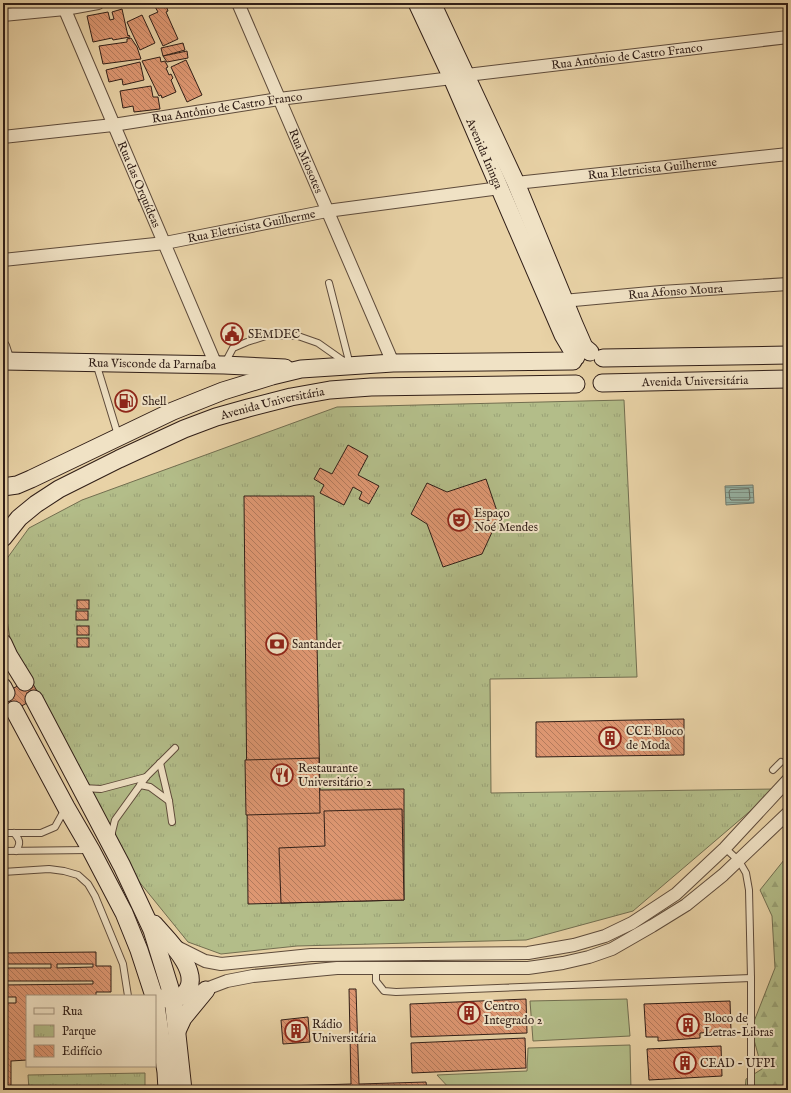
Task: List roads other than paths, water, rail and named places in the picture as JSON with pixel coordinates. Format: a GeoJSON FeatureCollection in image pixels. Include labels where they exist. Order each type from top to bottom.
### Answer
{"type":"FeatureCollection","features":[{"type":"Feature","properties":{"kind":"main road","name":"Avenida Ininga"},"geometry":{"type":"LineString","coordinates":[[417,3],[459,76]]}},
{"type":"Feature","properties":{"kind":"main road","name":"Avenida Ininga"},"geometry":{"type":"LineString","coordinates":[[432,3],[459,76],[508,185],[557,303],[584,347],[585,357]]}},
{"type":"Feature","properties":{"kind":"main road","name":"Avenida Universitária"},"geometry":{"type":"LineString","coordinates":[[3,487],[17,485],[173,411],[223,391],[301,369],[393,363],[585,357],[788,355]]}},
{"type":"Feature","properties":{"kind":"main road","name":"Rua Visconde da Parnaíba"},"geometry":{"type":"LineString","coordinates":[[5,356],[96,363],[220,365],[301,369]]}},
{"type":"Feature","properties":{"kind":"main road"},"geometry":{"type":"LineString","coordinates":[[585,357],[606,362],[607,373],[602,383],[592,388],[586,388],[576,384],[571,373],[571,367],[585,357]]}},
{"type":"Feature","properties":{"kind":"main road"},"geometry":{"type":"LineString","coordinates":[[327,367],[330,390]]}},
{"type":"Feature","properties":{"kind":"main road","name":"Avenida Universitária"},"geometry":{"type":"LineString","coordinates":[[602,383],[788,379]]}},
{"type":"Feature","properties":{"kind":"main road","name":"Avenida Universitária"},"geometry":{"type":"LineString","coordinates":[[3,538],[19,518],[36,504],[59,489],[184,429],[216,417],[291,397],[330,390],[409,386],[576,384]]}},
{"type":"Feature","properties":{"kind":"main road"},"geometry":{"type":"LineString","coordinates":[[115,438],[119,459]]}},
{"type":"Feature","properties":{"kind":"main road"},"geometry":{"type":"LineString","coordinates":[[3,643],[25,682]]}},
{"type":"Feature","properties":{"kind":"main road"},"geometry":{"type":"LineString","coordinates":[[34,699],[79,788],[113,850],[145,914],[157,942],[177,997],[177,1031],[183,1090]]}},
{"type":"Feature","properties":{"kind":"main road"},"geometry":{"type":"LineString","coordinates":[[14,710],[66,807],[92,850],[124,913],[139,950],[154,995]]}},
{"type":"Feature","properties":{"kind":"main road"},"geometry":{"type":"LineString","coordinates":[[33,746],[53,737]]}},
{"type":"Feature","properties":{"kind":"main road"},"geometry":{"type":"LineString","coordinates":[[145,914],[186,963],[191,978],[188,989],[177,997],[168,999],[156,996]]}},
{"type":"Feature","properties":{"kind":"main road"},"geometry":{"type":"LineString","coordinates":[[177,1031],[183,1018],[206,990]]}},
{"type":"Feature","properties":{"kind":"main road"},"geometry":{"type":"LineString","coordinates":[[156,1008],[166,1072],[167,1090]]}},
{"type":"Feature","properties":{"kind":"street"},"geometry":{"type":"LineString","coordinates":[[3,15],[63,6],[98,3]]}},
{"type":"Feature","properties":{"kind":"street","name":"Rua Miosotes"},"geometry":{"type":"LineString","coordinates":[[238,3],[393,363]]}},
{"type":"Feature","properties":{"kind":"street","name":"Rua das Orquídeas"},"geometry":{"type":"LineString","coordinates":[[63,6],[113,125],[220,365]]}},
{"type":"Feature","properties":{"kind":"street","name":"Rua Antônio de Castro Franco"},"geometry":{"type":"LineString","coordinates":[[3,136],[113,125],[279,100],[459,76],[788,37]]}},
{"type":"Feature","properties":{"kind":"street","name":"Rua Eletricista Guilherme"},"geometry":{"type":"LineString","coordinates":[[3,260],[165,243],[327,211],[508,185],[788,154]]}},
{"type":"Feature","properties":{"kind":"street","name":"Rua Afonso Moura"},"geometry":{"type":"LineString","coordinates":[[557,303],[661,292],[788,284]]}},
{"type":"Feature","properties":{"kind":"street"},"geometry":{"type":"LineString","coordinates":[[169,941],[205,961],[221,964],[311,955],[528,953],[574,946],[605,936],[632,923],[676,894],[725,848],[788,780]]}},
{"type":"Feature","properties":{"kind":"street"},"geometry":{"type":"LineString","coordinates":[[177,997],[206,990],[227,981],[253,976],[337,968],[528,968],[563,963],[589,957],[612,949],[686,905],[739,861],[788,813]]}},
{"type":"Feature","properties":{"kind":"lane"},"geometry":{"type":"LineString","coordinates":[[329,283],[350,366]]}},
{"type":"Feature","properties":{"kind":"lane"},"geometry":{"type":"LineString","coordinates":[[220,365],[233,348],[269,335],[298,336],[318,343],[350,366]]}},
{"type":"Feature","properties":{"kind":"lane"},"geometry":{"type":"LineString","coordinates":[[96,363],[115,438]]}},
{"type":"Feature","properties":{"kind":"lane"},"geometry":{"type":"LineString","coordinates":[[113,850],[112,832],[115,820],[146,777],[175,748]]}},
{"type":"Feature","properties":{"kind":"lane"},"geometry":{"type":"LineString","coordinates":[[773,770],[781,762]]}},
{"type":"Feature","properties":{"kind":"lane"},"geometry":{"type":"LineString","coordinates":[[160,763],[170,801],[172,822]]}},
{"type":"Feature","properties":{"kind":"lane"},"geometry":{"type":"LineString","coordinates":[[79,788],[101,789],[146,777]]}},
{"type":"Feature","properties":{"kind":"lane"},"geometry":{"type":"LineString","coordinates":[[140,785],[150,787],[170,801]]}},
{"type":"Feature","properties":{"kind":"lane"},"geometry":{"type":"LineString","coordinates":[[3,833],[41,833],[54,827],[66,807]]}},
{"type":"Feature","properties":{"kind":"lane"},"geometry":{"type":"LineString","coordinates":[[14,833],[19,838],[20,842],[16,851]]}},
{"type":"Feature","properties":{"kind":"lane"},"geometry":{"type":"LineString","coordinates":[[725,848],[739,861],[746,873],[749,890],[751,1090]]}},
{"type":"Feature","properties":{"kind":"lane"},"geometry":{"type":"LineString","coordinates":[[3,851],[92,850]]}},
{"type":"Feature","properties":{"kind":"lane"},"geometry":{"type":"LineString","coordinates":[[3,872],[49,869],[64,871],[78,875],[88,884],[96,896],[123,964],[128,995]]}},
{"type":"Feature","properties":{"kind":"lane"},"geometry":{"type":"LineString","coordinates":[[376,968],[376,981],[384,991],[396,992],[751,978]]}},
{"type":"Feature","properties":{"kind":"water"},"geometry":{"type":"Polygon","coordinates":[[[753,485],[754,503],[726,505],[725,486],[753,485]]]}},
{"type":"Feature","properties":{"kind":"place","name":"SEMDEC"},"geometry":{"type":"Point","coordinates":[232,334]}},
{"type":"Feature","properties":{"kind":"place","name":"Shell"},"geometry":{"type":"Point","coordinates":[126,401]}},
{"type":"Feature","properties":{"kind":"place","name":"Espaço Noé Mendes"},"geometry":{"type":"Point","coordinates":[459,520]}},
{"type":"Feature","properties":{"kind":"place","name":"Santander"},"geometry":{"type":"Point","coordinates":[277,644]}},
{"type":"Feature","properties":{"kind":"place","name":"CCE Bloco de Moda"},"geometry":{"type":"Point","coordinates":[610,738]}},
{"type":"Feature","properties":{"kind":"place","name":"Restaurante Universitário 2"},"geometry":{"type":"Point","coordinates":[282,775]}},
{"type":"Feature","properties":{"kind":"place","name":"Centro Integrado 2"},"geometry":{"type":"Point","coordinates":[469,1013]}},
{"type":"Feature","properties":{"kind":"place","name":"Bloco de Letras-Libras"},"geometry":{"type":"Point","coordinates":[688,1025]}},
{"type":"Feature","properties":{"kind":"place","name":"Rádio Universitária"},"geometry":{"type":"Point","coordinates":[296,1031]}},
{"type":"Feature","properties":{"kind":"place","name":"CEAD - UFPI"},"geometry":{"type":"Point","coordinates":[685,1063]}}]}
